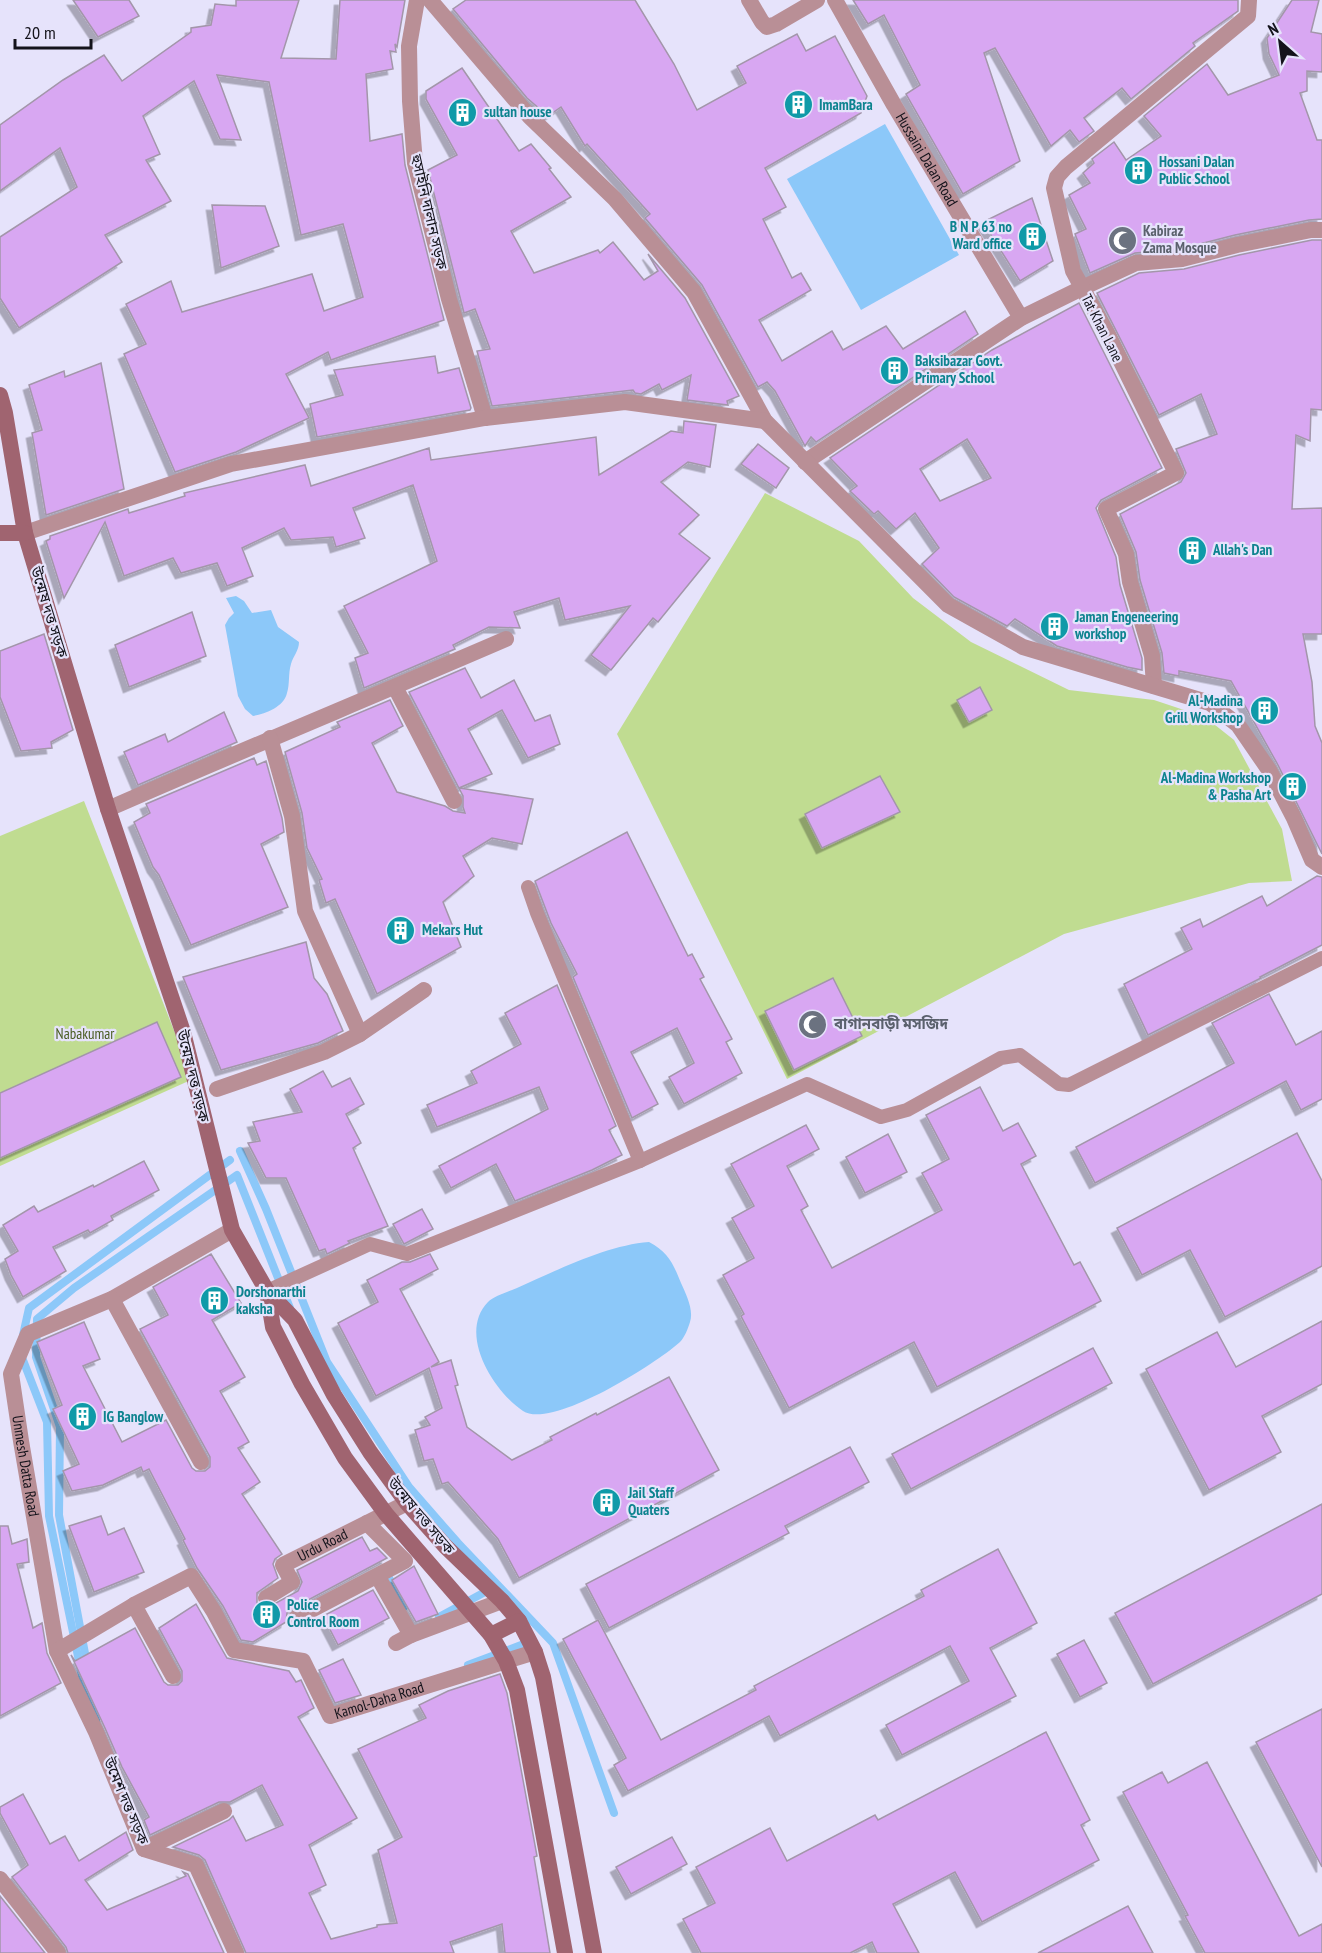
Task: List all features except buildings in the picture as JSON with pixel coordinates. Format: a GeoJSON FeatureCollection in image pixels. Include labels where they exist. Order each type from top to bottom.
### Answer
{"type":"FeatureCollection","features":[{"type":"Feature","properties":{"kind":"main road","name":"উন্মেষ দত্ত সড়ক"},"geometry":{"type":"LineString","coordinates":[[0,395],[25,533],[108,809],[183,1032],[232,1230],[267,1291],[295,1320],[334,1395],[370,1452],[407,1503],[445,1546],[502,1601],[519,1621],[535,1652],[543,1677],[594,1953]]}},
{"type":"Feature","properties":{"kind":"main road"},"geometry":{"type":"LineString","coordinates":[[0,475],[9,446]]}},
{"type":"Feature","properties":{"kind":"main road"},"geometry":{"type":"LineString","coordinates":[[0,533],[25,533]]}},
{"type":"Feature","properties":{"kind":"main road"},"geometry":{"type":"LineString","coordinates":[[267,1291],[273,1327],[302,1384],[352,1467],[386,1514],[491,1635],[506,1661],[517,1690],[565,1953]]}},
{"type":"Feature","properties":{"kind":"main road"},"geometry":{"type":"LineString","coordinates":[[352,1467],[370,1452]]}},
{"type":"Feature","properties":{"kind":"main road"},"geometry":{"type":"LineString","coordinates":[[491,1635],[519,1621]]}},
{"type":"Feature","properties":{"kind":"street","name":"হুসাইনি দালান সড়ক"},"geometry":{"type":"LineString","coordinates":[[417,0],[409,46],[410,100],[416,163],[449,299],[484,418]]}},
{"type":"Feature","properties":{"kind":"street"},"geometry":{"type":"LineString","coordinates":[[430,0],[530,117],[615,199],[694,292],[765,421],[948,605],[1023,646],[1210,703],[1238,725],[1269,770],[1294,818],[1312,861],[1322,867]]}},
{"type":"Feature","properties":{"kind":"street"},"geometry":{"type":"LineString","coordinates":[[748,0],[767,27],[817,0]]}},
{"type":"Feature","properties":{"kind":"street","name":"Hussaini Dalan Road"},"geometry":{"type":"LineString","coordinates":[[835,0],[894,105],[1021,318]]}},
{"type":"Feature","properties":{"kind":"street","name":"Tat Khan Lane"},"geometry":{"type":"LineString","coordinates":[[1154,686],[1152,656],[1130,582],[1126,554],[1106,509],[1176,473],[1108,334],[1073,271],[1054,188],[1057,177],[1066,167],[1248,16],[1249,0]]}},
{"type":"Feature","properties":{"kind":"street"},"geometry":{"type":"LineString","coordinates":[[805,462],[1021,318],[1136,263],[1182,258],[1237,244],[1322,230]]}},
{"type":"Feature","properties":{"kind":"street"},"geometry":{"type":"LineString","coordinates":[[25,533],[231,464],[484,418],[625,402],[765,421]]}},
{"type":"Feature","properties":{"kind":"street"},"geometry":{"type":"LineString","coordinates":[[108,809],[506,639]]}},
{"type":"Feature","properties":{"kind":"street"},"geometry":{"type":"LineString","coordinates":[[395,687],[454,801]]}},
{"type":"Feature","properties":{"kind":"street"},"geometry":{"type":"LineString","coordinates":[[270,738],[292,816],[304,911],[360,1034]]}},
{"type":"Feature","properties":{"kind":"street"},"geometry":{"type":"LineString","coordinates":[[218,1089],[324,1052],[360,1034],[424,990]]}},
{"type":"Feature","properties":{"kind":"street","name":"Unmesh Datta Road"},"geometry":{"type":"LineString","coordinates":[[57,1651],[21,1440],[6,1371],[28,1334],[112,1299],[232,1230]]}},
{"type":"Feature","properties":{"kind":"street"},"geometry":{"type":"LineString","coordinates":[[112,1299],[201,1462]]}},
{"type":"Feature","properties":{"kind":"street","name":"Urdu Road"},"geometry":{"type":"LineString","coordinates":[[266,1598],[292,1582],[283,1566],[407,1503]]}},
{"type":"Feature","properties":{"kind":"street"},"geometry":{"type":"LineString","coordinates":[[296,1618],[405,1561],[367,1523]]}},
{"type":"Feature","properties":{"kind":"street","name":"Kamol-Daha Road"},"geometry":{"type":"LineString","coordinates":[[57,1651],[134,1605],[191,1576],[234,1650],[303,1661],[330,1716],[535,1652]]}},
{"type":"Feature","properties":{"kind":"street"},"geometry":{"type":"LineString","coordinates":[[378,1577],[404,1639],[502,1601]]}},
{"type":"Feature","properties":{"kind":"street"},"geometry":{"type":"LineString","coordinates":[[134,1605],[173,1676]]}},
{"type":"Feature","properties":{"kind":"street","name":"উমেশ দত্ত সড়ক"},"geometry":{"type":"LineString","coordinates":[[57,1651],[96,1732],[144,1849],[196,1865],[236,1953]]}},
{"type":"Feature","properties":{"kind":"street"},"geometry":{"type":"LineString","coordinates":[[144,1849],[224,1811]]}},
{"type":"Feature","properties":{"kind":"street"},"geometry":{"type":"LineString","coordinates":[[0,1879],[58,1953]]}},
{"type":"Feature","properties":{"kind":"lane"},"geometry":{"type":"LineString","coordinates":[[528,887],[640,1161]]}},
{"type":"Feature","properties":{"kind":"lane"},"geometry":{"type":"LineString","coordinates":[[267,1291],[370,1244],[407,1254],[640,1161],[807,1084],[881,1117],[907,1110],[1001,1058],[1020,1055],[1059,1084],[1069,1085],[1322,958]]}},
{"type":"Feature","properties":{"kind":"green space"},"geometry":{"type":"Polygon","coordinates":[[[765,493],[859,541],[913,598],[971,642],[1069,690],[1154,700],[1205,717],[1234,740],[1282,829],[1292,881],[1249,883],[1064,934],[787,1079],[617,734],[765,493]]]}},
{"type":"Feature","properties":{"kind":"green space","name":"Nabakumar"},"geometry":{"type":"Polygon","coordinates":[[[84,801],[193,1079],[0,1166],[0,836],[84,801]]]}},
{"type":"Feature","properties":{"kind":"water"},"geometry":{"type":"Polygon","coordinates":[[[885,124],[959,255],[861,310],[787,179],[885,124]]]}},
{"type":"Feature","properties":{"kind":"water"},"geometry":{"type":"Polygon","coordinates":[[[236,596],[244,601],[252,613],[271,610],[278,627],[299,642],[291,664],[285,698],[273,709],[253,716],[245,709],[238,696],[225,625],[234,613],[226,598],[236,596]]]}},
{"type":"Feature","properties":{"kind":"water"},"geometry":{"type":"Polygon","coordinates":[[[649,1242],[669,1259],[689,1302],[691,1317],[682,1340],[650,1364],[604,1392],[557,1411],[537,1414],[523,1411],[512,1402],[491,1377],[478,1346],[476,1330],[479,1315],[488,1302],[497,1296],[599,1253],[649,1242]]]}},
{"type":"Feature","properties":{"kind":"waterway"},"geometry":{"type":"LineString","coordinates":[[240,1151],[266,1209],[327,1362],[409,1487],[458,1543],[553,1643],[614,1813]]}},
{"type":"Feature","properties":{"kind":"waterway"},"geometry":{"type":"LineString","coordinates":[[23,1335],[29,1308],[230,1160]]}},
{"type":"Feature","properties":{"kind":"waterway"},"geometry":{"type":"LineString","coordinates":[[87,1664],[59,1515],[60,1427],[36,1357],[37,1319],[74,1288],[237,1175],[290,1308]]}},
{"type":"Feature","properties":{"kind":"waterway"},"geometry":{"type":"LineString","coordinates":[[21,1355],[47,1422],[49,1516],[87,1700]]}},
{"type":"Feature","properties":{"kind":"waterway"},"geometry":{"type":"LineString","coordinates":[[386,1572],[404,1607]]}},
{"type":"Feature","properties":{"kind":"waterway"},"geometry":{"type":"LineString","coordinates":[[439,1617],[485,1592]]}},
{"type":"Feature","properties":{"kind":"waterway"},"geometry":{"type":"LineString","coordinates":[[468,1665],[529,1642]]}},
{"type":"Feature","properties":{"kind":"waterway"},"geometry":{"type":"LineString","coordinates":[[92,1693],[96,1720]]}},
{"type":"Feature","properties":{"kind":"place","name":"ImamBara"},"geometry":{"type":"Point","coordinates":[798,105]}},
{"type":"Feature","properties":{"kind":"place","name":"sultan house"},"geometry":{"type":"Point","coordinates":[463,112]}},
{"type":"Feature","properties":{"kind":"place","name":"Hossani Dalan Public School"},"geometry":{"type":"Point","coordinates":[1138,171]}},
{"type":"Feature","properties":{"kind":"place","name":"B N P 63 no Ward office"},"geometry":{"type":"Point","coordinates":[1033,236]}},
{"type":"Feature","properties":{"kind":"place","name":"Kabiraz Zama Mosque"},"geometry":{"type":"Point","coordinates":[1122,240]}},
{"type":"Feature","properties":{"kind":"place","name":"Baksibazar Govt. Primary School"},"geometry":{"type":"Point","coordinates":[894,370]}},
{"type":"Feature","properties":{"kind":"place","name":"Allah's Dan"},"geometry":{"type":"Point","coordinates":[1192,550]}},
{"type":"Feature","properties":{"kind":"place","name":"Jaman Engeneering workshop"},"geometry":{"type":"Point","coordinates":[1054,626]}},
{"type":"Feature","properties":{"kind":"place","name":"Al-Madina Grill Workshop"},"geometry":{"type":"Point","coordinates":[1264,710]}},
{"type":"Feature","properties":{"kind":"place","name":"Al-Madina Workshop & Pasha Art"},"geometry":{"type":"Point","coordinates":[1292,787]}},
{"type":"Feature","properties":{"kind":"place","name":"Mekars Hut"},"geometry":{"type":"Point","coordinates":[401,930]}},
{"type":"Feature","properties":{"kind":"place","name":"বাগানবাড়ী মসজিদ"},"geometry":{"type":"Point","coordinates":[813,1024]}},
{"type":"Feature","properties":{"kind":"place","name":"Dorshonarthi kaksha"},"geometry":{"type":"Point","coordinates":[215,1301]}},
{"type":"Feature","properties":{"kind":"place","name":"IG Banglow"},"geometry":{"type":"Point","coordinates":[82,1417]}},
{"type":"Feature","properties":{"kind":"place","name":"Jail Staff Quaters"},"geometry":{"type":"Point","coordinates":[607,1502]}},
{"type":"Feature","properties":{"kind":"place","name":"Police Control Room"},"geometry":{"type":"Point","coordinates":[266,1614]}}]}
